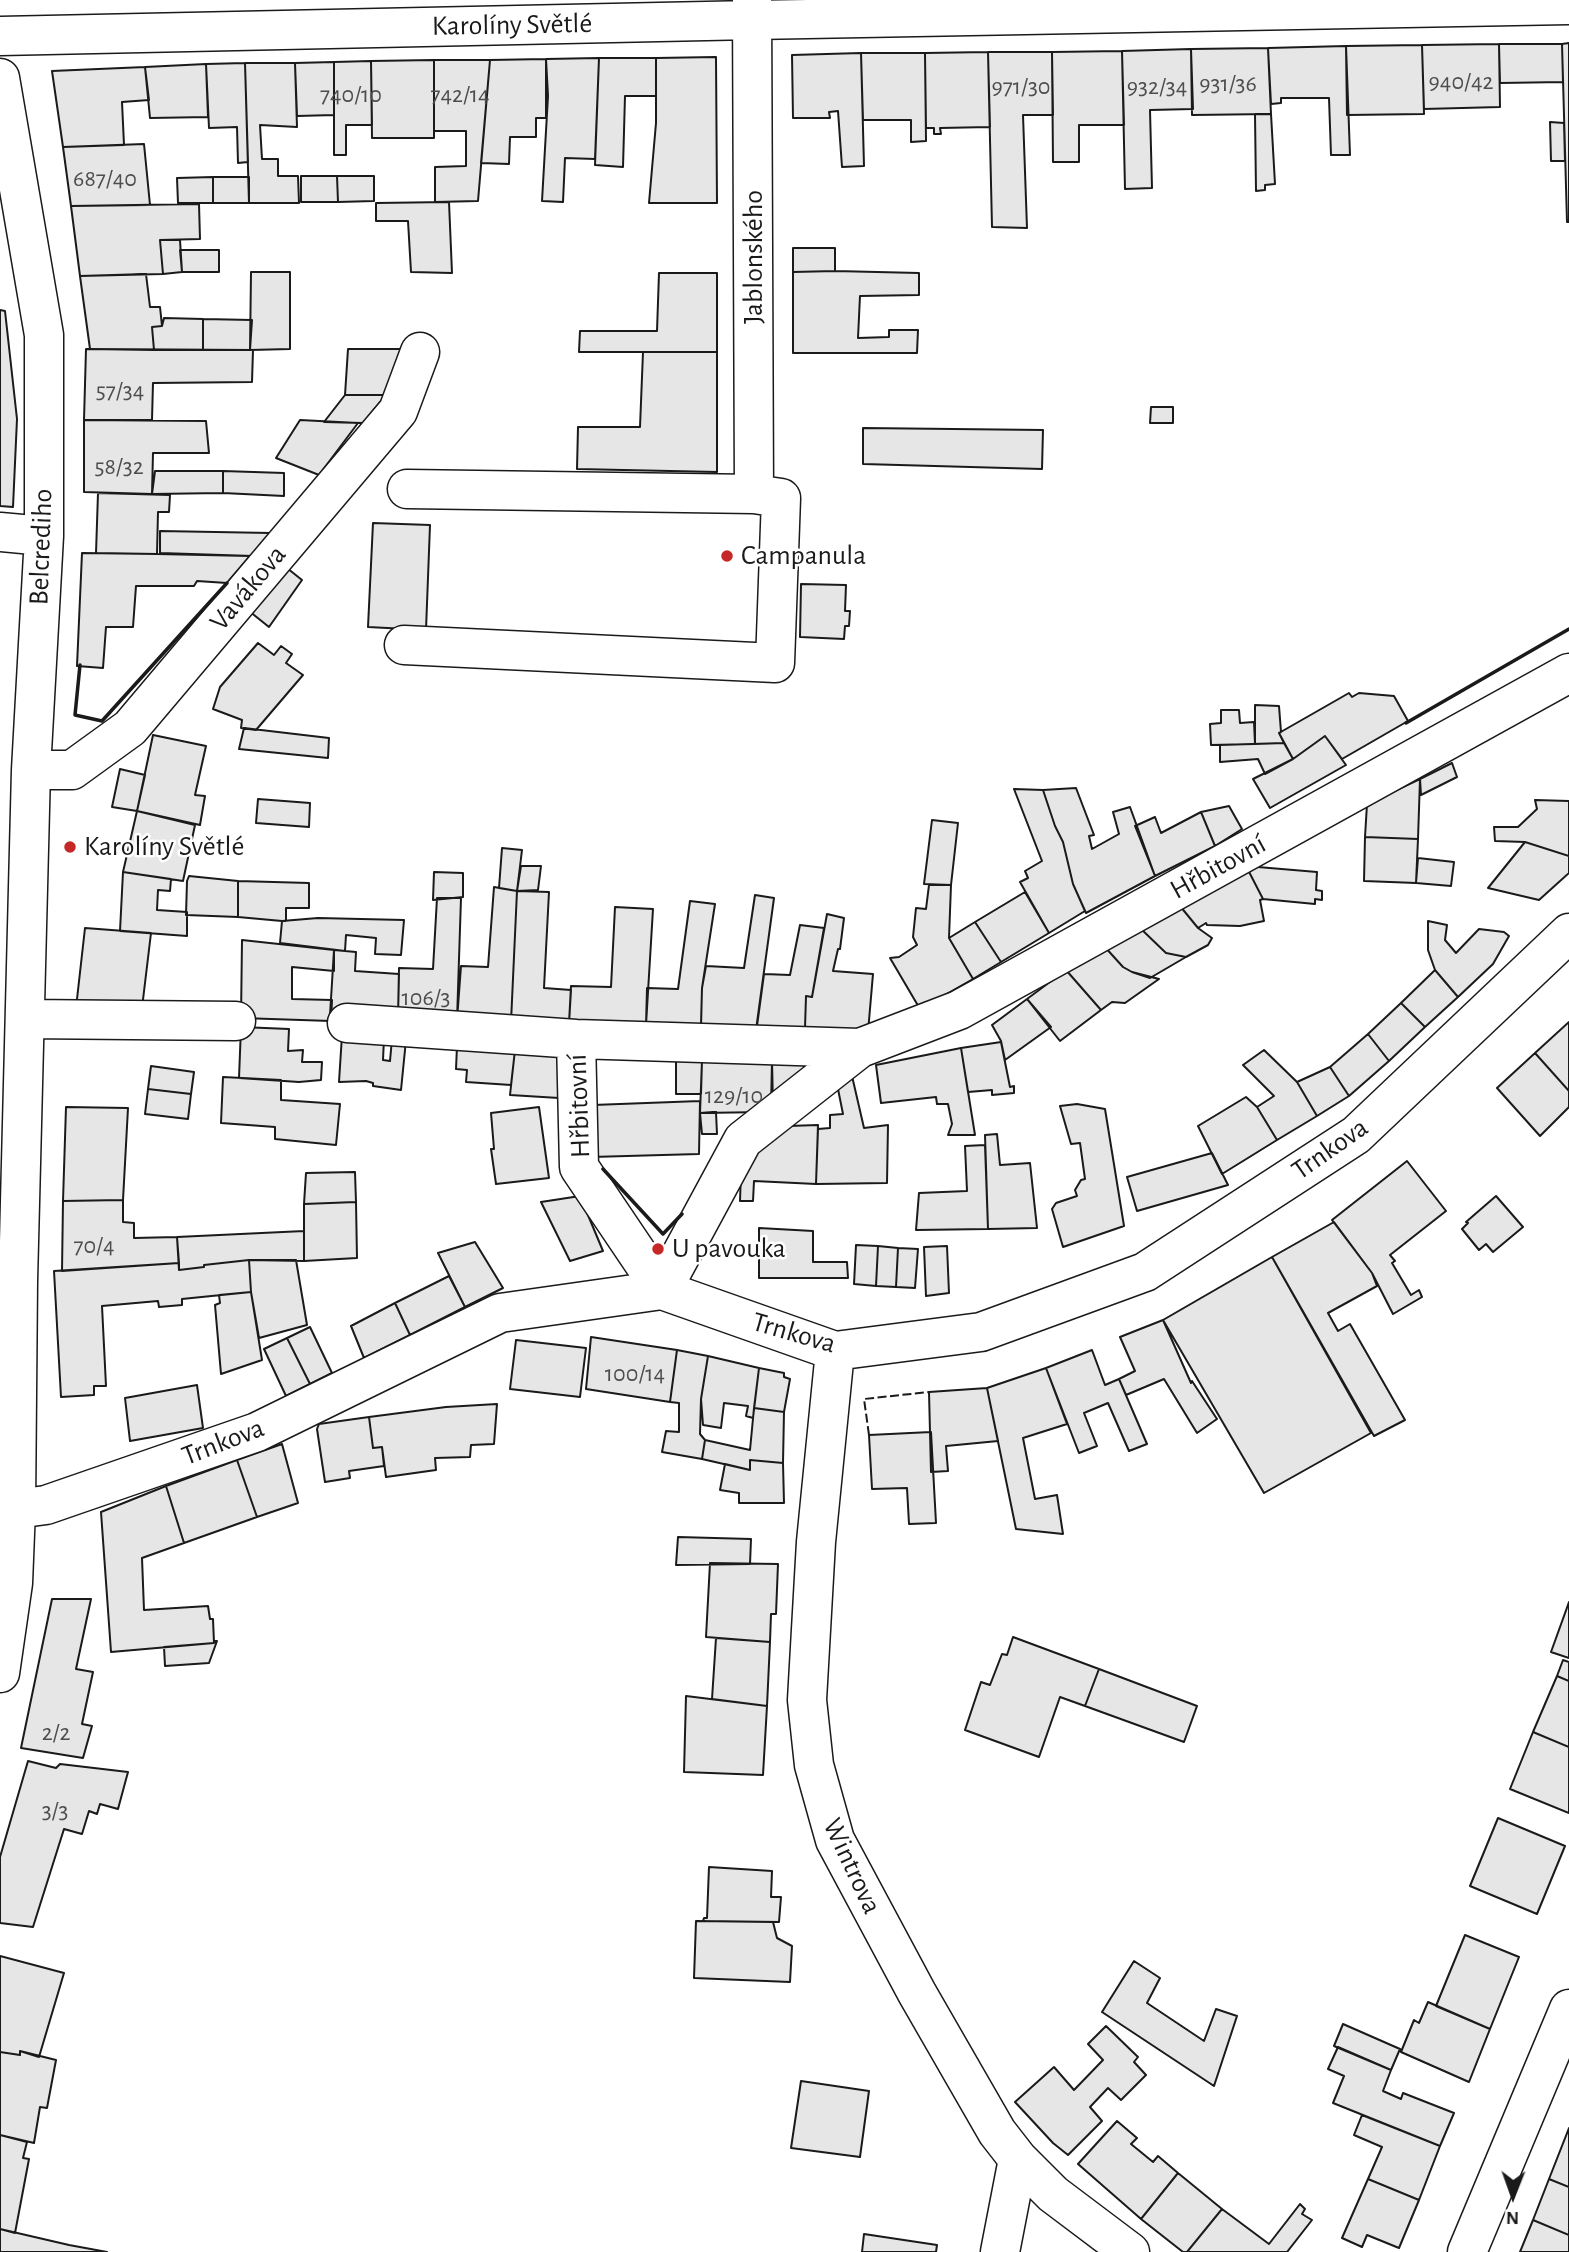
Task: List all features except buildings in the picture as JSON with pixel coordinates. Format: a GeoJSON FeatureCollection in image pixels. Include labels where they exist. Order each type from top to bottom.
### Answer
{"type":"FeatureCollection","features":[{"type":"Feature","properties":{"kind":"street","name":"Karolíny Světlé"},"geometry":{"type":"LineString","coordinates":[[0,36],[753,10],[1569,5]]}},
{"type":"Feature","properties":{"kind":"street","name":"Jablonského"},"geometry":{"type":"LineString","coordinates":[[753,10],[754,494]]}},
{"type":"Feature","properties":{"kind":"street","name":"Belcrediho"},"geometry":{"type":"LineString","coordinates":[[0,78],[44,335],[44,536],[31,770],[18,1281],[16,1508],[13,1583],[0,1674]]}},
{"type":"Feature","properties":{"kind":"street","name":"Vavákova"},"geometry":{"type":"LineString","coordinates":[[31,770],[72,770],[130,728],[398,411],[420,352]]}},
{"type":"Feature","properties":{"kind":"street"},"geometry":{"type":"LineString","coordinates":[[404,645],[775,663],[781,498],[754,494],[407,489]]}},
{"type":"Feature","properties":{"kind":"street"},"geometry":{"type":"LineString","coordinates":[[0,532],[44,536]]}},
{"type":"Feature","properties":{"kind":"street","name":"Hřbitovní"},"geometry":{"type":"LineString","coordinates":[[576,1039],[579,1167],[662,1290],[743,1140],[860,1048],[959,1010],[1569,673]]}},
{"type":"Feature","properties":{"kind":"street","name":"Trnkova"},"geometry":{"type":"LineString","coordinates":[[16,1508],[46,1506],[257,1432],[500,1313],[662,1290],[835,1351],[981,1332],[1145,1272],[1356,1135],[1569,933]]}},
{"type":"Feature","properties":{"kind":"street"},"geometry":{"type":"LineString","coordinates":[[26,1019],[236,1021]]}},
{"type":"Feature","properties":{"kind":"street","name":"Hřbitovní"},"geometry":{"type":"LineString","coordinates":[[346,1023],[576,1039],[860,1048]]}},
{"type":"Feature","properties":{"kind":"street","name":"Wintrova"},"geometry":{"type":"LineString","coordinates":[[835,1351],[816,1542],[807,1700],[814,1765],[835,1840],[978,2104],[997,2132],[1018,2159],[1053,2194],[1130,2252]]}},
{"type":"Feature","properties":{"kind":"street"},"geometry":{"type":"LineString","coordinates":[[1467,2252],[1569,2009]]}},
{"type":"Feature","properties":{"kind":"street"},"geometry":{"type":"LineString","coordinates":[[1000,2252],[1018,2159]]}},
{"type":"Feature","properties":{"kind":"fence"},"geometry":{"type":"LineString","coordinates":[[869,1435],[864,1399],[929,1392]]}},
{"type":"Feature","properties":{"kind":"wall"},"geometry":{"type":"LineString","coordinates":[[80,665],[75,715],[102,721],[227,583]]}},
{"type":"Feature","properties":{"kind":"wall"},"geometry":{"type":"LineString","coordinates":[[1406,723],[1569,629]]}},
{"type":"Feature","properties":{"kind":"wall"},"geometry":{"type":"LineString","coordinates":[[603,1169],[663,1234],[682,1214]]}},
{"type":"Feature","properties":{"kind":"place","name":"Campanula"},"geometry":{"type":"Point","coordinates":[727,556]}},
{"type":"Feature","properties":{"kind":"place","name":"Karolíny Světlé"},"geometry":{"type":"Point","coordinates":[70,847]}},
{"type":"Feature","properties":{"kind":"place","name":"U pavouka"},"geometry":{"type":"Point","coordinates":[658,1249]}}]}
